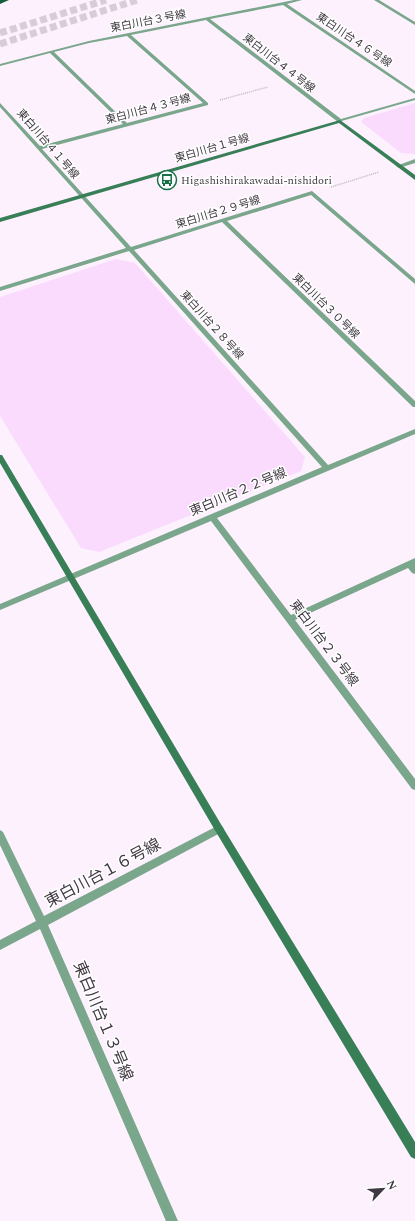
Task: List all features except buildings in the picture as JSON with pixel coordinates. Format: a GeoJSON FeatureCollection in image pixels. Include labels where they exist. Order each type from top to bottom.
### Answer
{"type":"FeatureCollection","features":[{"type":"Feature","properties":{"kind":"main road"},"geometry":{"type":"LineString","coordinates":[[0,2],[6,0]]}},
{"type":"Feature","properties":{"kind":"street","name":"東白川台３号線"},"geometry":{"type":"LineString","coordinates":[[0,65],[127,34],[300,0]]}},
{"type":"Feature","properties":{"kind":"street"},"geometry":{"type":"LineString","coordinates":[[376,0],[415,24]]}},
{"type":"Feature","properties":{"kind":"street","name":"東白川台４６号線"},"geometry":{"type":"LineString","coordinates":[[283,3],[415,93]]}},
{"type":"Feature","properties":{"kind":"street","name":"東白川台４４号線"},"geometry":{"type":"LineString","coordinates":[[208,19],[340,121]]}},
{"type":"Feature","properties":{"kind":"street","name":"東白川台４３号線"},"geometry":{"type":"LineString","coordinates":[[127,34],[206,104]]}},
{"type":"Feature","properties":{"kind":"street"},"geometry":{"type":"LineString","coordinates":[[51,52],[126,125]]}},
{"type":"Feature","properties":{"kind":"street"},"geometry":{"type":"LineString","coordinates":[[340,121],[415,99]]}},
{"type":"Feature","properties":{"kind":"street","name":"東白川台４１号線"},"geometry":{"type":"LineString","coordinates":[[0,104],[81,197]]}},
{"type":"Feature","properties":{"kind":"street","name":"東白川台４３号線"},"geometry":{"type":"LineString","coordinates":[[39,148],[206,104]]}},
{"type":"Feature","properties":{"kind":"street"},"geometry":{"type":"LineString","coordinates":[[340,121],[415,178]]}},
{"type":"Feature","properties":{"kind":"street","name":"東白川台１号線"},"geometry":{"type":"LineString","coordinates":[[0,220],[340,121]]}},
{"type":"Feature","properties":{"kind":"street"},"geometry":{"type":"LineString","coordinates":[[399,166],[415,161]]}},
{"type":"Feature","properties":{"kind":"street"},"geometry":{"type":"LineString","coordinates":[[312,193],[415,282]]}},
{"type":"Feature","properties":{"kind":"street","name":"東白川台２９号線"},"geometry":{"type":"LineString","coordinates":[[0,289],[312,193]]}},
{"type":"Feature","properties":{"kind":"street","name":"東白川台２８号線"},"geometry":{"type":"LineString","coordinates":[[81,197],[131,249],[326,468]]}},
{"type":"Feature","properties":{"kind":"street","name":"東白川台３０号線"},"geometry":{"type":"LineString","coordinates":[[224,220],[415,405]]}},
{"type":"Feature","properties":{"kind":"street","name":"東白川台２２号線"},"geometry":{"type":"LineString","coordinates":[[0,607],[72,578],[415,431]]}},
{"type":"Feature","properties":{"kind":"street"},"geometry":{"type":"LineString","coordinates":[[0,457],[219,828],[415,1153]]}},
{"type":"Feature","properties":{"kind":"street","name":"東白川台２３号線"},"geometry":{"type":"LineString","coordinates":[[212,517],[415,786]]}},
{"type":"Feature","properties":{"kind":"street"},"geometry":{"type":"LineString","coordinates":[[290,619],[412,562],[415,571]]}},
{"type":"Feature","properties":{"kind":"street","name":"東白川台１６号線"},"geometry":{"type":"LineString","coordinates":[[0,945],[219,828]]}},
{"type":"Feature","properties":{"kind":"street","name":"東白川台１３号線"},"geometry":{"type":"LineString","coordinates":[[0,835],[42,922],[172,1221]]}},
{"type":"Feature","properties":{"kind":"path"},"geometry":{"type":"LineString","coordinates":[[206,104],[289,82]]}},
{"type":"Feature","properties":{"kind":"path"},"geometry":{"type":"LineString","coordinates":[[312,193],[399,166]]}},
{"type":"Feature","properties":{"kind":"shaded area"},"geometry":{"type":"Polygon","coordinates":[[[415,103],[415,154],[401,153],[361,122],[364,118],[415,103]]]}},
{"type":"Feature","properties":{"kind":"shaded area"},"geometry":{"type":"Polygon","coordinates":[[[116,259],[135,263],[305,457],[301,471],[99,552],[81,548],[0,416],[0,297],[116,259]]]}},
{"type":"Feature","properties":{"kind":"tunnel"},"geometry":{"type":"LineString","coordinates":[[0,33],[106,0]]}},
{"type":"Feature","properties":{"kind":"tunnel"},"geometry":{"type":"LineString","coordinates":[[0,44],[137,0]]}},
{"type":"Feature","properties":{"kind":"place","name":"Higashishirakawadai-nishidori"},"geometry":{"type":"Point","coordinates":[167,180]}}]}
